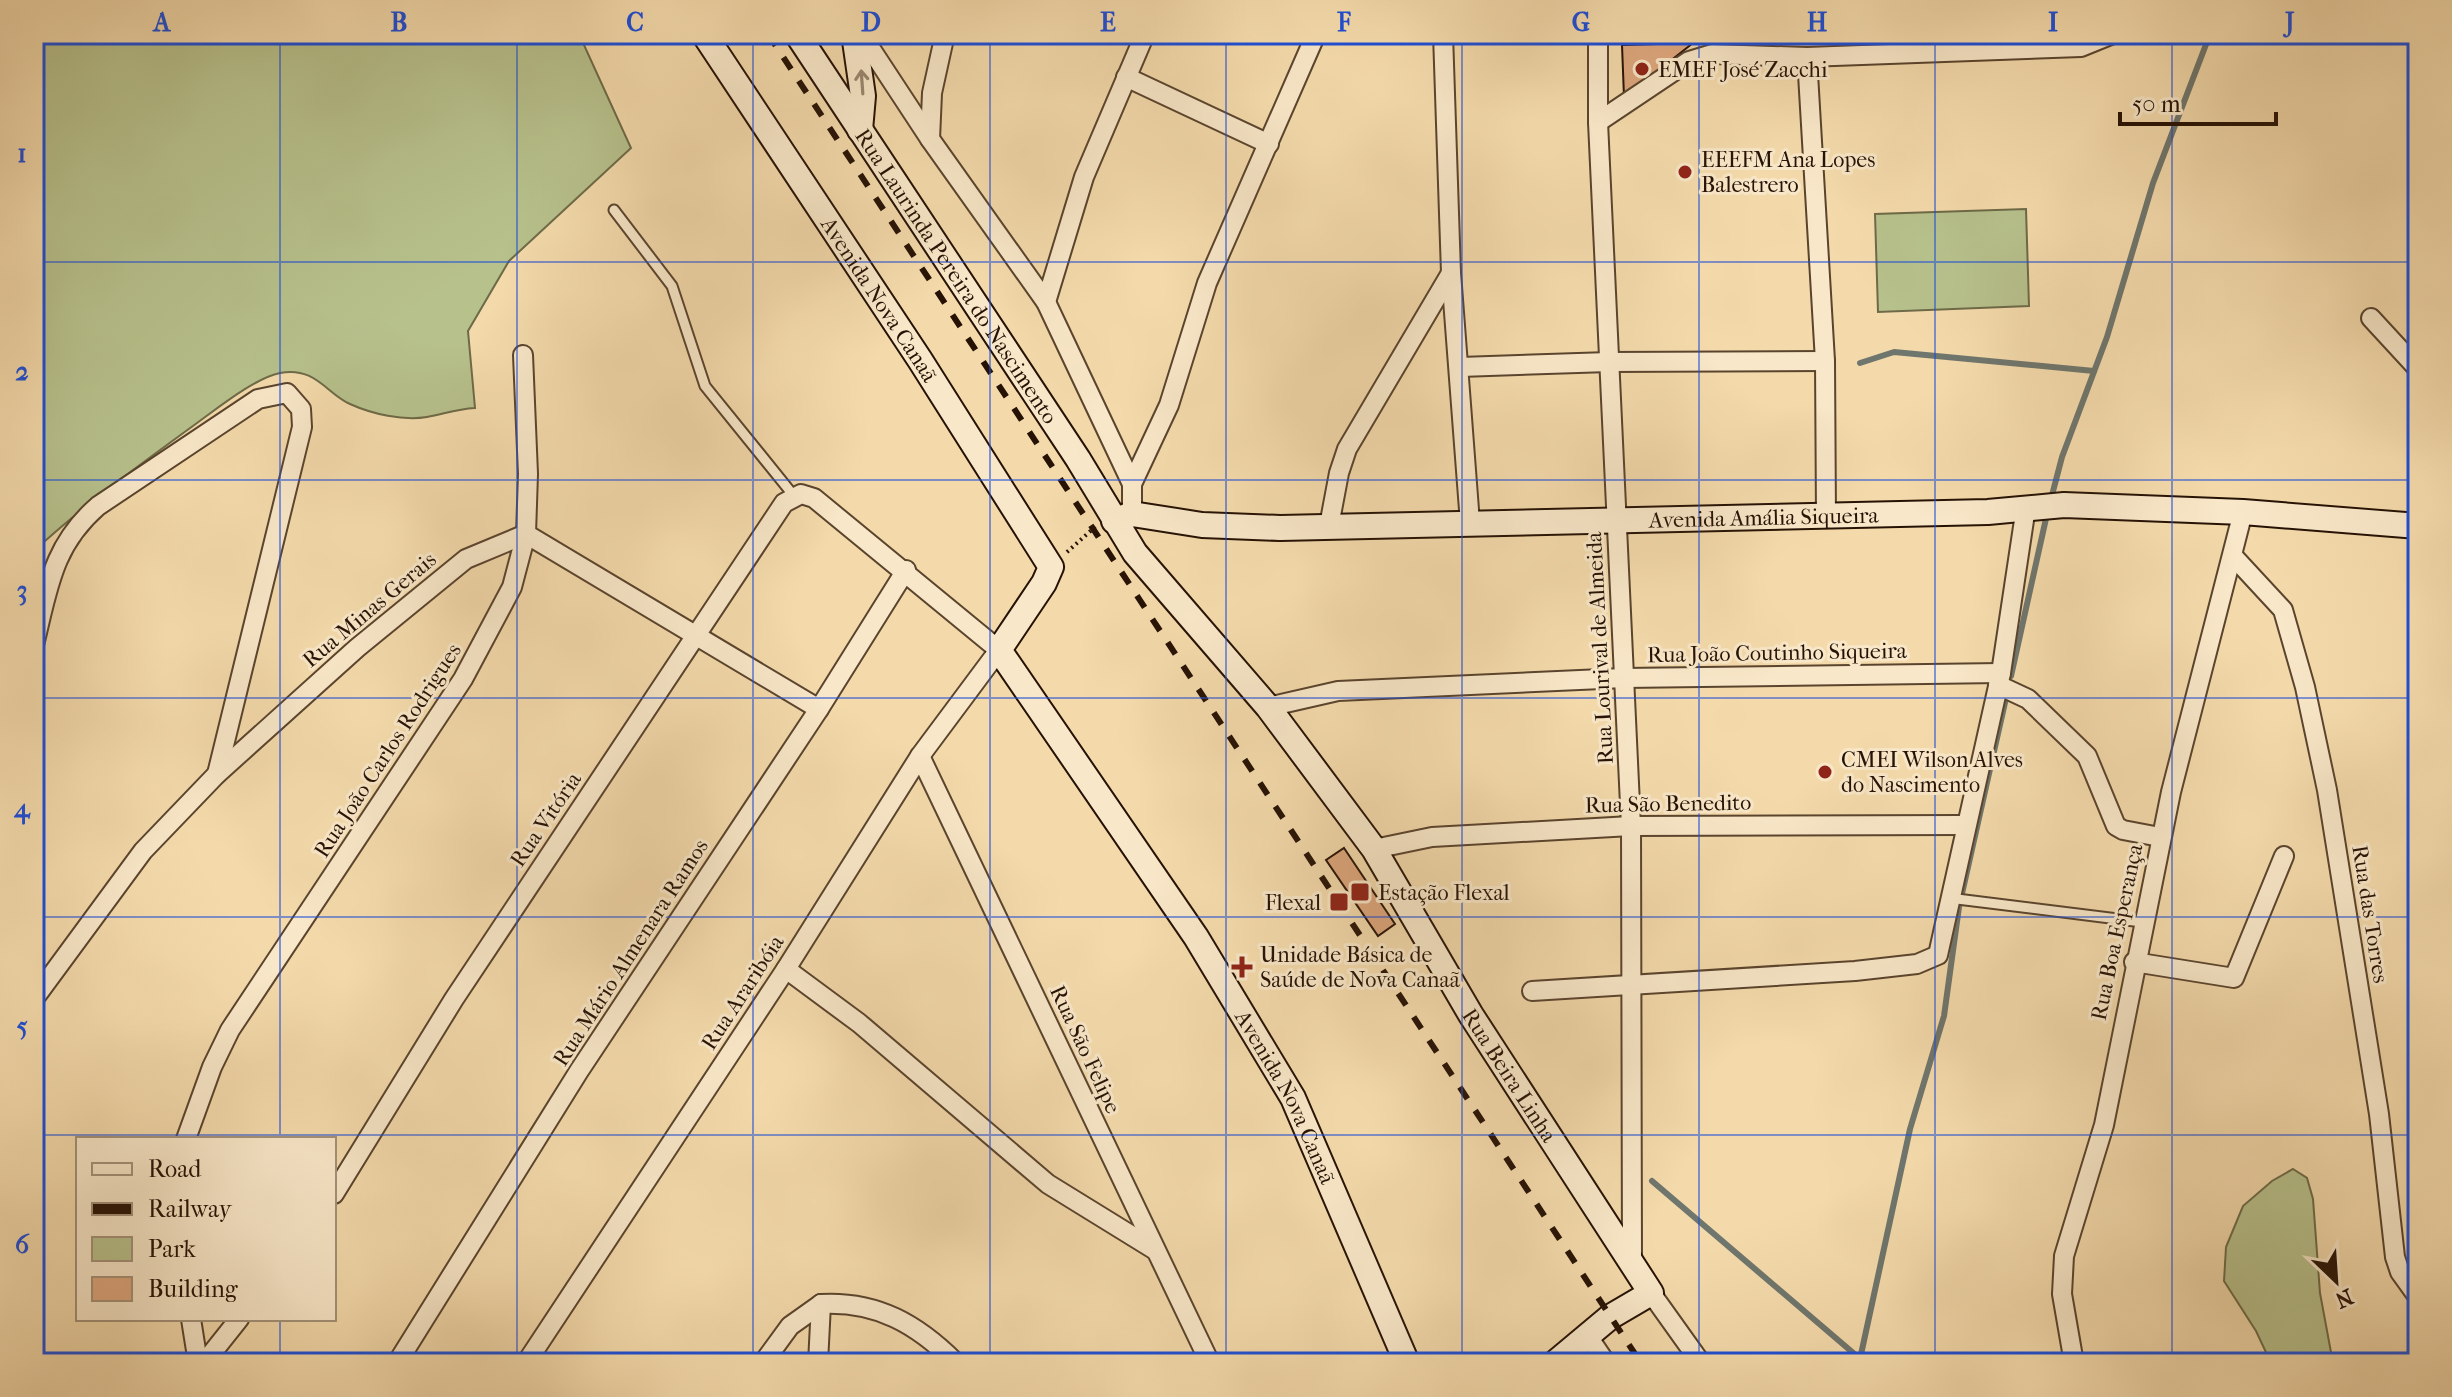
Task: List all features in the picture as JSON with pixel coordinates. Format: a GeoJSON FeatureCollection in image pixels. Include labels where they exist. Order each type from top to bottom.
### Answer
{"type":"FeatureCollection","features":[{"type":"Feature","properties":{"kind":"street","name":"Avenida Nova Canaã"},"geometry":{"type":"LineString","coordinates":[[704,34],[920,360],[1051,567]]}},
{"type":"Feature","properties":{"kind":"street","name":"Rua Laurinda Pereira do Nascimento"},"geometry":{"type":"LineString","coordinates":[[797,34],[1078,459],[1123,518]]}},
{"type":"Feature","properties":{"kind":"street"},"geometry":{"type":"LineString","coordinates":[[854,34],[863,96],[860,130]]}},
{"type":"Feature","properties":{"kind":"street"},"geometry":{"type":"LineString","coordinates":[[861,34],[930,139],[1046,302],[1132,484]]}},
{"type":"Feature","properties":{"kind":"street"},"geometry":{"type":"LineString","coordinates":[[930,139],[932,93],[945,34]]}},
{"type":"Feature","properties":{"kind":"street"},"geometry":{"type":"LineString","coordinates":[[1046,302],[1084,177],[1145,34]]}},
{"type":"Feature","properties":{"kind":"street"},"geometry":{"type":"LineString","coordinates":[[1123,518],[1132,484],[1169,405],[1207,283],[1316,34]]}},
{"type":"Feature","properties":{"kind":"street"},"geometry":{"type":"LineString","coordinates":[[1443,34],[1451,273],[1470,523]]}},
{"type":"Feature","properties":{"kind":"street","name":"Rua Lourival de Almeida"},"geometry":{"type":"LineString","coordinates":[[1598,34],[1598,122],[1631,826],[1632,1261]]}},
{"type":"Feature","properties":{"kind":"street"},"geometry":{"type":"LineString","coordinates":[[1598,122],[1702,56],[1807,57],[2081,47],[2099,43],[2113,34]]}},
{"type":"Feature","properties":{"kind":"street"},"geometry":{"type":"LineString","coordinates":[[1807,57],[1825,361],[1826,516]]}},
{"type":"Feature","properties":{"kind":"street"},"geometry":{"type":"LineString","coordinates":[[1126,77],[1269,144]]}},
{"type":"Feature","properties":{"kind":"street"},"geometry":{"type":"LineString","coordinates":[[1329,526],[1347,449],[1451,273]]}},
{"type":"Feature","properties":{"kind":"street"},"geometry":{"type":"LineString","coordinates":[[2371,318],[2418,369]]}},
{"type":"Feature","properties":{"kind":"street","name":"Rua João Carlos Rodrigues"},"geometry":{"type":"LineString","coordinates":[[187,1137],[202,1090],[230,1030],[359,841],[490,632],[512,587],[526,534],[528,474],[523,355]]}},
{"type":"Feature","properties":{"kind":"street"},"geometry":{"type":"LineString","coordinates":[[1460,367],[1609,362],[1825,361]]}},
{"type":"Feature","properties":{"kind":"street"},"geometry":{"type":"LineString","coordinates":[[34,645],[56,558],[79,523],[98,506],[258,399],[271,393],[287,393],[301,409],[302,427],[217,774]]}},
{"type":"Feature","properties":{"kind":"street"},"geometry":{"type":"LineString","coordinates":[[794,496],[814,498],[906,570],[999,650],[1044,583],[1051,567]]}},
{"type":"Feature","properties":{"kind":"street","name":"Rua Vitória"},"geometry":{"type":"LineString","coordinates":[[336,1191],[454,999],[784,503],[794,496]]}},
{"type":"Feature","properties":{"kind":"street","name":"Avenida Amália Siqueira"},"geometry":{"type":"LineString","coordinates":[[1123,518],[1202,525],[1329,526],[1826,516],[2064,505],[2417,522]]}},
{"type":"Feature","properties":{"kind":"street"},"geometry":{"type":"LineString","coordinates":[[1532,991],[1631,982],[1855,971],[1917,964],[1938,955],[1964,825],[2000,679],[2030,507]]}},
{"type":"Feature","properties":{"kind":"street","name":"Rua Boa Esperança"},"geometry":{"type":"LineString","coordinates":[[2074,1363],[2062,1294],[2064,1256],[2104,1125],[2160,837],[2243,512]]}},
{"type":"Feature","properties":{"kind":"street","name":"Rua Beira Linha"},"geometry":{"type":"LineString","coordinates":[[1123,518],[1160,584],[1268,707],[1374,849],[1471,1015],[1651,1293],[1701,1363]]}},
{"type":"Feature","properties":{"kind":"street"},"geometry":{"type":"LineString","coordinates":[[526,534],[819,709]]}},
{"type":"Feature","properties":{"kind":"street","name":"Rua Minas Gerais"},"geometry":{"type":"LineString","coordinates":[[34,999],[143,851],[217,774],[357,648],[466,559],[526,534]]}},
{"type":"Feature","properties":{"kind":"street","name":"Rua das Torres"},"geometry":{"type":"LineString","coordinates":[[2233,556],[2283,610],[2305,687],[2327,790],[2379,1114],[2395,1257],[2400,1272],[2418,1297]]}},
{"type":"Feature","properties":{"kind":"street","name":"Rua Mário Almenara Ramos"},"geometry":{"type":"LineString","coordinates":[[397,1363],[579,1071],[819,709],[906,570]]}},
{"type":"Feature","properties":{"kind":"street","name":"Avenida Nova Canaã"},"geometry":{"type":"LineString","coordinates":[[999,650],[1196,937],[1293,1098],[1407,1363]]}},
{"type":"Feature","properties":{"kind":"street","name":"Rua Araribóia"},"geometry":{"type":"LineString","coordinates":[[526,1363],[786,969],[920,756],[999,650]]}},
{"type":"Feature","properties":{"kind":"street","name":"Rua João Coutinho Siqueira"},"geometry":{"type":"LineString","coordinates":[[1268,707],[1338,691],[1624,678],[2000,679]]}},
{"type":"Feature","properties":{"kind":"street"},"geometry":{"type":"LineString","coordinates":[[2000,679],[2028,699],[2087,756],[2116,826],[2160,837]]}},
{"type":"Feature","properties":{"kind":"street","name":"Rua São Felipe"},"geometry":{"type":"LineString","coordinates":[[920,756],[1207,1361]]}},
{"type":"Feature","properties":{"kind":"street","name":"Rua São Benedito"},"geometry":{"type":"LineString","coordinates":[[1374,849],[1432,837],[1631,826],[1964,825]]}},
{"type":"Feature","properties":{"kind":"street"},"geometry":{"type":"LineString","coordinates":[[2134,962],[2234,978],[2284,856]]}},
{"type":"Feature","properties":{"kind":"street"},"geometry":{"type":"LineString","coordinates":[[786,969],[859,1023],[1048,1184],[1155,1250]]}},
{"type":"Feature","properties":{"kind":"street"},"geometry":{"type":"LineString","coordinates":[[1555,1363],[1589,1338],[1610,1317],[1651,1293]]}},
{"type":"Feature","properties":{"kind":"street"},"geometry":{"type":"LineString","coordinates":[[763,1363],[790,1326],[821,1304],[862,1305],[902,1319],[935,1342],[956,1363]]}},
{"type":"Feature","properties":{"kind":"street"},"geometry":{"type":"LineString","coordinates":[[818,1363],[821,1304]]}},
{"type":"Feature","properties":{"kind":"street"},"geometry":{"type":"LineString","coordinates":[[191,1321],[198,1363]]}},
{"type":"Feature","properties":{"kind":"street"},"geometry":{"type":"LineString","coordinates":[[204,1363],[237,1321]]}},
{"type":"Feature","properties":{"kind":"street"},"geometry":{"type":"LineString","coordinates":[[1589,1338],[1606,1363]]}},
{"type":"Feature","properties":{"kind":"lane"},"geometry":{"type":"LineString","coordinates":[[614,210],[672,286],[705,386],[794,496]]}},
{"type":"Feature","properties":{"kind":"lane"},"geometry":{"type":"LineString","coordinates":[[1949,898],[2142,922]]}},
{"type":"Feature","properties":{"kind":"path"},"geometry":{"type":"LineString","coordinates":[[1051,567],[1092,527],[1123,518]]}},
{"type":"Feature","properties":{"kind":"green space"},"geometry":{"type":"Polygon","coordinates":[[[34,34],[579,34],[631,148],[509,261],[468,331],[475,408],[418,418],[388,416],[342,400],[320,382],[302,373],[270,376],[237,394],[155,454],[34,551],[34,34]]]}},
{"type":"Feature","properties":{"kind":"green space"},"geometry":{"type":"Polygon","coordinates":[[[2026,209],[2029,306],[1878,312],[1875,214],[2026,209]]]}},
{"type":"Feature","properties":{"kind":"green space"},"geometry":{"type":"Polygon","coordinates":[[[2293,1169],[2307,1178],[2313,1199],[2320,1293],[2333,1363],[2271,1363],[2256,1331],[2224,1281],[2226,1247],[2243,1206],[2272,1181],[2293,1169]]]}},
{"type":"Feature","properties":{"kind":"building"},"geometry":{"type":"Polygon","coordinates":[[[1621,34],[1692,34],[1693,43],[1622,45],[1621,34]]]}},
{"type":"Feature","properties":{"kind":"building","name":"EMEF José Zacchi"},"geometry":{"type":"Polygon","coordinates":[[[1693,43],[1631,92],[1624,97],[1622,45],[1693,43]]]}},
{"type":"Feature","properties":{"kind":"building","name":"Estação Flexal"},"geometry":{"type":"Polygon","coordinates":[[[1344,848],[1395,924],[1378,936],[1326,860],[1344,848]]]}},
{"type":"Feature","properties":{"kind":"waterway"},"geometry":{"type":"LineString","coordinates":[[2051,499],[2062,457],[2107,337],[2153,183],[2210,34]]}},
{"type":"Feature","properties":{"kind":"waterway"},"geometry":{"type":"LineString","coordinates":[[1860,363],[1894,352],[2094,371]]}},
{"type":"Feature","properties":{"kind":"waterway"},"geometry":{"type":"LineString","coordinates":[[2011,676],[2047,514]]}},
{"type":"Feature","properties":{"kind":"waterway"},"geometry":{"type":"LineString","coordinates":[[1860,1359],[1910,1129],[1944,1016],[1959,907],[2006,698]]}},
{"type":"Feature","properties":{"kind":"waterway"},"geometry":{"type":"LineString","coordinates":[[1652,1181],[1865,1363]]}},
{"type":"Feature","properties":{"kind":"railway"},"geometry":{"type":"LineString","coordinates":[[768,34],[1641,1363]]}},
{"type":"Feature","properties":{"kind":"place","name":"EMEF José Zacchi"},"geometry":{"type":"Point","coordinates":[1642,69]}},
{"type":"Feature","properties":{"kind":"place","name":"EEEFM Ana Lopes Balestrero"},"geometry":{"type":"Point","coordinates":[1685,172]}},
{"type":"Feature","properties":{"kind":"place","name":"CMEI Wilson Alves do Nascimento"},"geometry":{"type":"Point","coordinates":[1825,772]}},
{"type":"Feature","properties":{"kind":"place","name":"Estação Flexal"},"geometry":{"type":"Point","coordinates":[1360,892]}},
{"type":"Feature","properties":{"kind":"place","name":"Flexal"},"geometry":{"type":"Point","coordinates":[1339,902]}},
{"type":"Feature","properties":{"kind":"place","name":"Unidade Básica de Saúde de Nova Canaã"},"geometry":{"type":"Point","coordinates":[1242,967]}}]}
